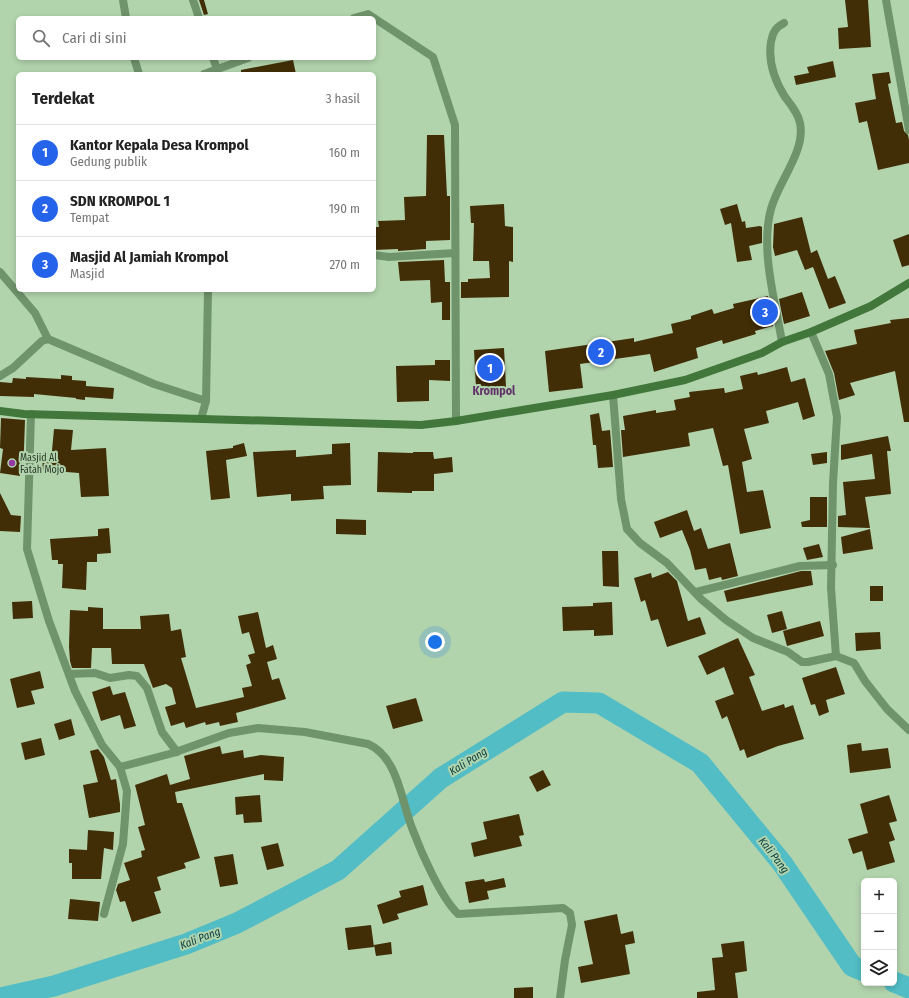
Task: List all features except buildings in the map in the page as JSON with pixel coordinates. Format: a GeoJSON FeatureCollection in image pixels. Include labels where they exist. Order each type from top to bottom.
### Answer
{"type":"FeatureCollection","features":[{"type":"Feature","properties":{"kind":"street"},"geometry":{"type":"LineString","coordinates":[[123,0],[126,16]]}},
{"type":"Feature","properties":{"kind":"street"},"geometry":{"type":"LineString","coordinates":[[193,0],[198,16]]}},
{"type":"Feature","properties":{"kind":"street"},"geometry":{"type":"LineString","coordinates":[[886,0],[909,130]]}},
{"type":"Feature","properties":{"kind":"street"},"geometry":{"type":"LineString","coordinates":[[361,16],[368,14],[371,16]]}},
{"type":"Feature","properties":{"kind":"street"},"geometry":{"type":"LineString","coordinates":[[376,19],[433,57],[455,125],[456,421]]}},
{"type":"Feature","properties":{"kind":"street"},"geometry":{"type":"LineString","coordinates":[[782,342],[767,242],[771,209],[800,144],[800,123],[793,107],[779,87],[774,76],[770,50],[773,32],[778,26],[784,23]]}},
{"type":"Feature","properties":{"kind":"street"},"geometry":{"type":"LineString","coordinates":[[135,60],[138,72]]}},
{"type":"Feature","properties":{"kind":"street"},"geometry":{"type":"LineString","coordinates":[[214,60],[217,69]]}},
{"type":"Feature","properties":{"kind":"street"},"geometry":{"type":"LineString","coordinates":[[209,72],[242,60]]}},
{"type":"Feature","properties":{"kind":"street"},"geometry":{"type":"LineString","coordinates":[[376,255],[389,257],[455,252]]}},
{"type":"Feature","properties":{"kind":"street"},"geometry":{"type":"LineString","coordinates":[[0,272],[16,291]]}},
{"type":"Feature","properties":{"kind":"street"},"geometry":{"type":"LineString","coordinates":[[0,411],[31,414],[421,424],[456,421],[613,395],[685,380],[762,353],[782,342],[811,332],[871,306],[909,283]]}},
{"type":"Feature","properties":{"kind":"street"},"geometry":{"type":"LineString","coordinates":[[17,292],[35,313],[48,339],[154,384],[206,401]]}},
{"type":"Feature","properties":{"kind":"street"},"geometry":{"type":"LineString","coordinates":[[201,419],[206,401],[208,292]]}},
{"type":"Feature","properties":{"kind":"street"},"geometry":{"type":"LineString","coordinates":[[811,332],[829,374],[837,417],[833,483],[831,588],[836,656]]}},
{"type":"Feature","properties":{"kind":"street"},"geometry":{"type":"LineString","coordinates":[[0,376],[14,368],[42,341],[48,339]]}},
{"type":"Feature","properties":{"kind":"street"},"geometry":{"type":"LineString","coordinates":[[613,395],[621,499],[626,530],[640,543],[667,563],[701,599],[721,616],[753,638],[788,652],[802,662],[836,656],[854,663],[865,681],[887,710],[909,730]]}},
{"type":"Feature","properties":{"kind":"street"},"geometry":{"type":"LineString","coordinates":[[31,414],[27,549],[49,620],[75,691],[102,745],[120,767],[127,791],[123,844],[104,914]]}},
{"type":"Feature","properties":{"kind":"street"},"geometry":{"type":"LineString","coordinates":[[696,592],[800,566],[832,565]]}},
{"type":"Feature","properties":{"kind":"street"},"geometry":{"type":"LineString","coordinates":[[68,674],[95,673],[110,678],[129,675],[137,676],[147,688],[162,732],[178,752]]}},
{"type":"Feature","properties":{"kind":"street"},"geometry":{"type":"LineString","coordinates":[[120,767],[178,752],[229,733],[258,728],[306,732],[368,744],[382,752],[392,767],[412,828],[442,892],[458,914],[563,908],[568,911],[572,925],[565,960],[560,998]]}},
{"type":"Feature","properties":{"kind":"waterway","name":"Kali Pang"},"geometry":{"type":"LineString","coordinates":[[0,998],[54,986],[186,944],[237,923],[338,870],[441,778],[563,702],[599,703],[700,763],[782,863],[852,966],[861,970]]}},
{"type":"Feature","properties":{"kind":"waterway","name":"Kali Pang"},"geometry":{"type":"LineString","coordinates":[[897,983],[909,988]]}},
{"type":"Feature","properties":{"kind":"place","name":"Masjid Al Jamiah Krompol"},"geometry":{"type":"Point","coordinates":[765,312]}},
{"type":"Feature","properties":{"kind":"place","name":"SDN KROMPOL 1"},"geometry":{"type":"Point","coordinates":[601,352]}},
{"type":"Feature","properties":{"kind":"place","name":"Kantor Kepala Desa Krompol"},"geometry":{"type":"Point","coordinates":[490,368]}},
{"type":"Feature","properties":{"kind":"place","name":"Masjid Al Fatah Mojo"},"geometry":{"type":"Point","coordinates":[12,463]}},
{"type":"Feature","properties":{"kind":"district","name":"Krompol"},"geometry":{"type":"Point","coordinates":[494,391]}}]}
